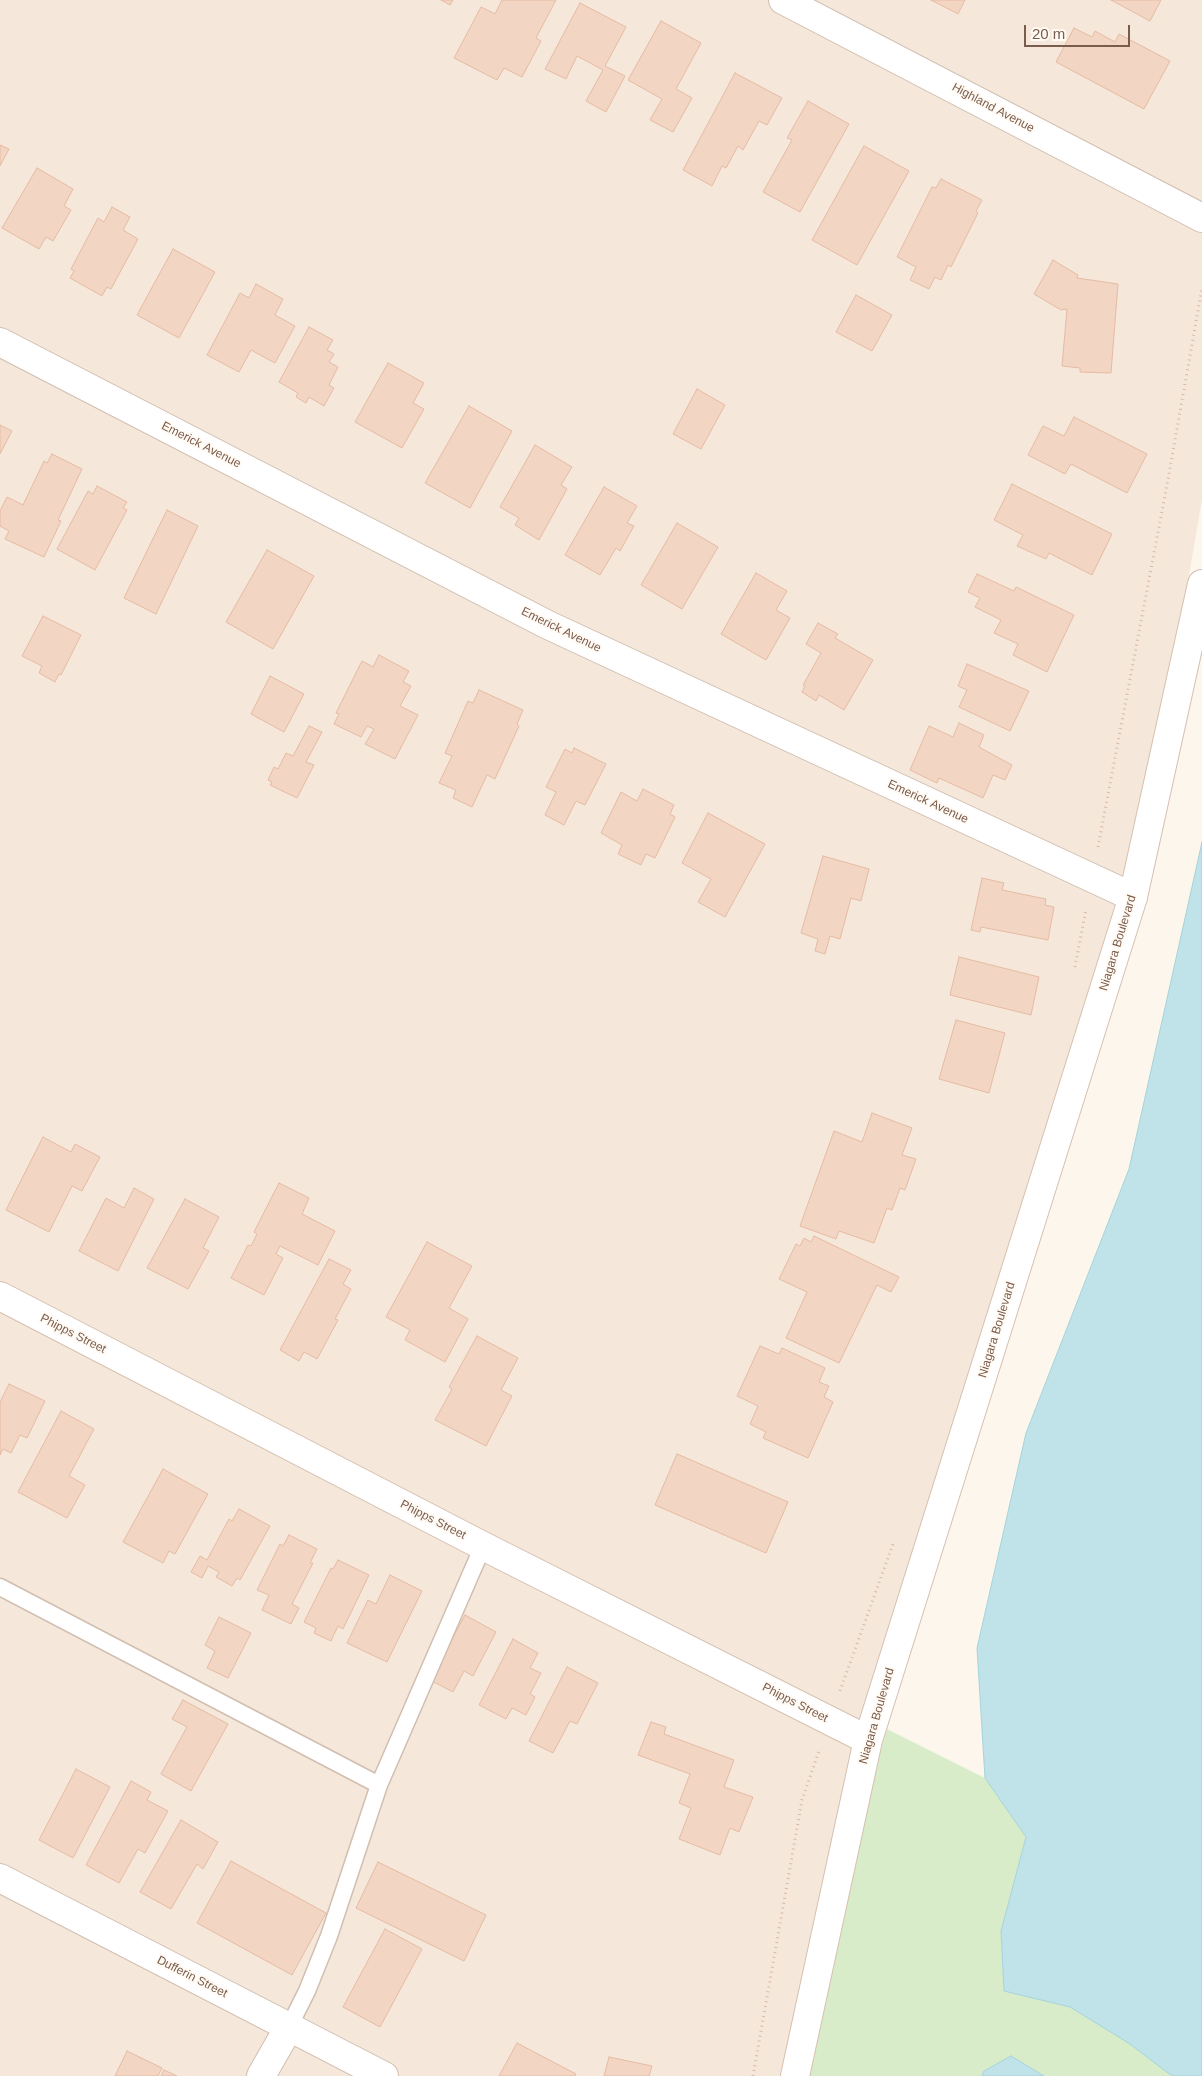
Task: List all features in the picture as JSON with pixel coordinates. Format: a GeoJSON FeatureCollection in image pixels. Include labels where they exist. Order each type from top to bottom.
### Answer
{"type":"FeatureCollection","features":[{"type":"Feature","properties":{"kind":"main road","name":"Highland Avenue"},"geometry":{"type":"LineString","coordinates":[[783,0],[1202,218]]}},
{"type":"Feature","properties":{"kind":"main road","name":"Emerick Avenue"},"geometry":{"type":"LineString","coordinates":[[0,342],[548,625],[1133,897]]}},
{"type":"Feature","properties":{"kind":"main road","name":"Niagara Boulevard"},"geometry":{"type":"LineString","coordinates":[[795,2076],[868,1740],[1133,897],[1202,584]]}},
{"type":"Feature","properties":{"kind":"main road","name":"Phipps Street"},"geometry":{"type":"LineString","coordinates":[[0,1296],[483,1546],[868,1740]]}},
{"type":"Feature","properties":{"kind":"main road","name":"Dufferin Street"},"geometry":{"type":"LineString","coordinates":[[0,1878],[384,2076]]}},
{"type":"Feature","properties":{"kind":"main road"},"geometry":{"type":"LineString","coordinates":[[261,2076],[289,2027]]}},
{"type":"Feature","properties":{"kind":"lane"},"geometry":{"type":"LineString","coordinates":[[289,2027],[307,1992],[330,1936],[379,1785],[483,1546]]}},
{"type":"Feature","properties":{"kind":"lane"},"geometry":{"type":"LineString","coordinates":[[0,1587],[379,1785]]}},
{"type":"Feature","properties":{"kind":"path"},"geometry":{"type":"LineString","coordinates":[[1074,972],[1167,485],[1202,288]]}},
{"type":"Feature","properties":{"kind":"path"},"geometry":{"type":"LineString","coordinates":[[753,2076],[802,1800],[896,1536]]}},
{"type":"Feature","properties":{"kind":"shaded area"},"geometry":{"type":"Polygon","coordinates":[[[0,0],[1202,0],[1202,500],[1133,897],[869,1741],[795,2076],[0,2076],[0,0]]]}},
{"type":"Feature","properties":{"kind":"green space"},"geometry":{"type":"Polygon","coordinates":[[[887,1729],[985,1778],[1026,1837],[1001,1931],[1004,1991],[1070,2007],[1130,2044],[1172,2076],[1044,2076],[1011,2056],[984,2071],[982,2076],[806,2076],[851,1849],[887,1729]]]}},
{"type":"Feature","properties":{"kind":"water"},"geometry":{"type":"Polygon","coordinates":[[[1202,842],[1202,2076],[1172,2076],[1130,2044],[1070,2007],[1004,1991],[1001,1931],[1026,1837],[985,1778],[977,1648],[1026,1433],[1129,1169],[1202,842]]]}},
{"type":"Feature","properties":{"kind":"water"},"geometry":{"type":"Polygon","coordinates":[[[1011,2056],[1044,2076],[982,2076],[984,2071],[1011,2056]]]}},
{"type":"Feature","properties":{"kind":"building"},"geometry":{"type":"Polygon","coordinates":[[[441,0],[453,0],[450,5],[441,0]]]}},
{"type":"Feature","properties":{"kind":"building"},"geometry":{"type":"Polygon","coordinates":[[[502,0],[556,0],[536,38],[541,41],[522,77],[504,68],[497,80],[454,58],[481,7],[495,14],[502,0]]]}},
{"type":"Feature","properties":{"kind":"building"},"geometry":{"type":"Polygon","coordinates":[[[931,0],[965,0],[958,14],[931,0]]]}},
{"type":"Feature","properties":{"kind":"building"},"geometry":{"type":"Polygon","coordinates":[[[1111,0],[1161,0],[1150,21],[1111,0]]]}},
{"type":"Feature","properties":{"kind":"building"},"geometry":{"type":"Polygon","coordinates":[[[580,3],[626,27],[605,66],[625,76],[606,112],[586,101],[603,70],[577,56],[566,79],[545,69],[580,3]]]}},
{"type":"Feature","properties":{"kind":"building"},"geometry":{"type":"Polygon","coordinates":[[[661,21],[701,43],[676,89],[692,98],[673,132],[650,120],[662,99],[628,80],[661,21]]]}},
{"type":"Feature","properties":{"kind":"building"},"geometry":{"type":"Polygon","coordinates":[[[1074,28],[1092,37],[1095,31],[1115,42],[1119,34],[1170,61],[1144,109],[1056,62],[1074,28]]]}},
{"type":"Feature","properties":{"kind":"building"},"geometry":{"type":"Polygon","coordinates":[[[735,73],[782,98],[767,125],[759,121],[743,150],[738,146],[726,168],[722,166],[712,186],[683,170],[735,73]]]}},
{"type":"Feature","properties":{"kind":"building"},"geometry":{"type":"Polygon","coordinates":[[[808,101],[849,124],[800,212],[763,192],[792,140],[787,138],[808,101]]]}},
{"type":"Feature","properties":{"kind":"building"},"geometry":{"type":"Polygon","coordinates":[[[0,145],[9,149],[0,166],[0,145]]]}},
{"type":"Feature","properties":{"kind":"building"},"geometry":{"type":"Polygon","coordinates":[[[864,146],[909,171],[857,265],[812,240],[864,146]]]}},
{"type":"Feature","properties":{"kind":"building"},"geometry":{"type":"Polygon","coordinates":[[[37,168],[73,189],[64,206],[71,210],[53,241],[46,237],[39,249],[2,228],[37,168]]]}},
{"type":"Feature","properties":{"kind":"building"},"geometry":{"type":"Polygon","coordinates":[[[941,179],[982,200],[976,211],[978,213],[951,267],[948,265],[941,280],[935,277],[929,289],[910,280],[916,267],[897,257],[932,187],[936,188],[941,179]]]}},
{"type":"Feature","properties":{"kind":"building"},"geometry":{"type":"Polygon","coordinates":[[[112,207],[130,217],[123,230],[138,239],[111,289],[107,287],[102,296],[70,278],[74,271],[71,269],[98,218],[104,222],[112,207]]]}},
{"type":"Feature","properties":{"kind":"building"},"geometry":{"type":"Polygon","coordinates":[[[173,249],[215,272],[179,338],[137,315],[173,249]]]}},
{"type":"Feature","properties":{"kind":"building"},"geometry":{"type":"Polygon","coordinates":[[[1053,260],[1078,275],[1077,278],[1118,284],[1111,373],[1080,372],[1080,368],[1062,366],[1067,309],[1061,310],[1034,294],[1053,260]]]}},
{"type":"Feature","properties":{"kind":"building"},"geometry":{"type":"Polygon","coordinates":[[[256,284],[283,299],[275,315],[295,326],[275,363],[251,350],[239,372],[207,355],[240,293],[249,298],[256,284]]]}},
{"type":"Feature","properties":{"kind":"building"},"geometry":{"type":"Polygon","coordinates":[[[856,295],[892,315],[872,351],[836,332],[856,295]]]}},
{"type":"Feature","properties":{"kind":"building"},"geometry":{"type":"Polygon","coordinates":[[[309,327],[333,340],[327,350],[334,354],[329,362],[338,367],[329,385],[334,388],[324,406],[309,397],[306,403],[296,397],[298,393],[279,382],[309,327]]]}},
{"type":"Feature","properties":{"kind":"building"},"geometry":{"type":"Polygon","coordinates":[[[388,363],[424,383],[413,403],[424,409],[402,448],[355,422],[388,363]]]}},
{"type":"Feature","properties":{"kind":"building"},"geometry":{"type":"Polygon","coordinates":[[[697,389],[725,405],[701,449],[673,434],[697,389]]]}},
{"type":"Feature","properties":{"kind":"building"},"geometry":{"type":"Polygon","coordinates":[[[469,406],[512,431],[470,508],[425,483],[469,406]]]}},
{"type":"Feature","properties":{"kind":"building"},"geometry":{"type":"Polygon","coordinates":[[[1074,417],[1147,454],[1127,493],[1071,464],[1065,474],[1028,455],[1043,426],[1064,436],[1074,417]]]}},
{"type":"Feature","properties":{"kind":"building"},"geometry":{"type":"Polygon","coordinates":[[[0,425],[12,431],[0,454],[0,425]]]}},
{"type":"Feature","properties":{"kind":"building"},"geometry":{"type":"Polygon","coordinates":[[[535,445],[572,467],[561,485],[567,489],[539,540],[515,525],[519,518],[500,507],[535,445]]]}},
{"type":"Feature","properties":{"kind":"building"},"geometry":{"type":"Polygon","coordinates":[[[52,454],[82,469],[58,520],[61,521],[44,557],[5,539],[9,531],[0,526],[0,511],[7,497],[23,505],[44,461],[47,463],[52,454]]]}},
{"type":"Feature","properties":{"kind":"building"},"geometry":{"type":"Polygon","coordinates":[[[1012,484],[1112,534],[1092,575],[1049,553],[1046,559],[1017,546],[1023,535],[994,520],[1012,484]]]}},
{"type":"Feature","properties":{"kind":"building"},"geometry":{"type":"Polygon","coordinates":[[[97,486],[127,502],[123,508],[127,510],[95,570],[57,549],[88,491],[93,494],[97,486]]]}},
{"type":"Feature","properties":{"kind":"building"},"geometry":{"type":"Polygon","coordinates":[[[604,487],[637,506],[627,523],[634,526],[620,551],[616,548],[600,575],[565,555],[604,487]]]}},
{"type":"Feature","properties":{"kind":"building"},"geometry":{"type":"Polygon","coordinates":[[[167,510],[198,526],[156,614],[124,598],[167,510]]]}},
{"type":"Feature","properties":{"kind":"building"},"geometry":{"type":"Polygon","coordinates":[[[677,523],[718,547],[682,609],[641,585],[677,523]]]}},
{"type":"Feature","properties":{"kind":"building"},"geometry":{"type":"Polygon","coordinates":[[[267,550],[314,576],[273,649],[226,622],[267,550]]]}},
{"type":"Feature","properties":{"kind":"building"},"geometry":{"type":"Polygon","coordinates":[[[756,573],[787,591],[776,610],[790,618],[766,660],[721,634],[756,573]]]}},
{"type":"Feature","properties":{"kind":"building"},"geometry":{"type":"Polygon","coordinates":[[[977,574],[1014,591],[1016,587],[1074,615],[1047,672],[1013,655],[1018,644],[994,633],[1001,620],[975,607],[980,598],[968,592],[977,574]]]}},
{"type":"Feature","properties":{"kind":"building"},"geometry":{"type":"Polygon","coordinates":[[[43,616],[81,635],[61,675],[59,674],[55,682],[39,673],[42,666],[22,656],[43,616]]]}},
{"type":"Feature","properties":{"kind":"building"},"geometry":{"type":"Polygon","coordinates":[[[818,623],[838,634],[835,638],[873,660],[844,710],[819,695],[816,701],[802,692],[805,686],[803,685],[821,653],[806,644],[818,623]]]}},
{"type":"Feature","properties":{"kind":"building"},"geometry":{"type":"Polygon","coordinates":[[[379,655],[409,671],[403,682],[411,686],[400,706],[418,715],[395,759],[365,744],[374,729],[367,726],[361,737],[334,724],[339,714],[336,713],[362,661],[373,667],[379,655]]]}},
{"type":"Feature","properties":{"kind":"building"},"geometry":{"type":"Polygon","coordinates":[[[967,664],[1029,691],[1010,731],[959,707],[967,690],[958,686],[967,664]]]}},
{"type":"Feature","properties":{"kind":"building"},"geometry":{"type":"Polygon","coordinates":[[[270,676],[304,694],[284,732],[251,714],[270,676]]]}},
{"type":"Feature","properties":{"kind":"building"},"geometry":{"type":"Polygon","coordinates":[[[479,690],[523,710],[517,724],[519,726],[495,779],[487,775],[472,807],[453,798],[456,790],[439,783],[452,756],[445,753],[468,701],[473,703],[479,690]]]}},
{"type":"Feature","properties":{"kind":"building"},"geometry":{"type":"Polygon","coordinates":[[[959,723],[984,735],[979,747],[1012,765],[1005,780],[993,775],[983,798],[939,778],[937,783],[910,770],[929,726],[953,737],[959,723]]]}},
{"type":"Feature","properties":{"kind":"building"},"geometry":{"type":"Polygon","coordinates":[[[309,726],[322,732],[306,762],[314,765],[297,798],[270,785],[272,782],[268,780],[274,767],[278,769],[286,753],[293,756],[309,726]]]}},
{"type":"Feature","properties":{"kind":"building"},"geometry":{"type":"Polygon","coordinates":[[[574,748],[606,764],[585,805],[576,801],[564,825],[545,815],[556,792],[546,787],[565,749],[572,753],[574,748]]]}},
{"type":"Feature","properties":{"kind":"building"},"geometry":{"type":"Polygon","coordinates":[[[643,789],[674,805],[670,814],[675,817],[655,858],[646,854],[641,865],[618,854],[622,845],[601,833],[621,792],[637,801],[643,789]]]}},
{"type":"Feature","properties":{"kind":"building"},"geometry":{"type":"Polygon","coordinates":[[[708,813],[765,844],[725,917],[698,902],[711,879],[682,863],[708,813]]]}},
{"type":"Feature","properties":{"kind":"building"},"geometry":{"type":"Polygon","coordinates":[[[823,856],[869,869],[861,901],[851,898],[840,939],[830,936],[825,954],[815,951],[818,939],[801,933],[823,856]]]}},
{"type":"Feature","properties":{"kind":"building"},"geometry":{"type":"Polygon","coordinates":[[[982,878],[1004,883],[1002,890],[1046,899],[1045,905],[1054,907],[1048,940],[981,927],[980,932],[971,930],[982,878]]]}},
{"type":"Feature","properties":{"kind":"building"},"geometry":{"type":"Polygon","coordinates":[[[959,957],[1039,977],[1031,1015],[950,995],[959,957]]]}},
{"type":"Feature","properties":{"kind":"building"},"geometry":{"type":"Polygon","coordinates":[[[956,1020],[1005,1033],[989,1093],[939,1079],[956,1020]]]}},
{"type":"Feature","properties":{"kind":"building"},"geometry":{"type":"Polygon","coordinates":[[[872,1113],[912,1128],[902,1155],[916,1159],[905,1190],[900,1188],[892,1210],[887,1208],[874,1243],[839,1231],[836,1239],[800,1226],[834,1131],[862,1142],[872,1113]]]}},
{"type":"Feature","properties":{"kind":"building"},"geometry":{"type":"Polygon","coordinates":[[[43,1137],[71,1152],[75,1144],[100,1157],[82,1191],[72,1186],[49,1232],[6,1210],[43,1137]]]}},
{"type":"Feature","properties":{"kind":"building"},"geometry":{"type":"Polygon","coordinates":[[[279,1183],[309,1198],[302,1214],[335,1231],[318,1265],[280,1246],[276,1254],[283,1258],[264,1295],[231,1278],[248,1245],[251,1246],[257,1234],[254,1232],[279,1183]]]}},
{"type":"Feature","properties":{"kind":"building"},"geometry":{"type":"Polygon","coordinates":[[[134,1188],[154,1199],[118,1271],[79,1251],[106,1198],[124,1208],[134,1188]]]}},
{"type":"Feature","properties":{"kind":"building"},"geometry":{"type":"Polygon","coordinates":[[[185,1199],[219,1217],[203,1248],[209,1251],[188,1289],[147,1268],[185,1199]]]}},
{"type":"Feature","properties":{"kind":"building"},"geometry":{"type":"Polygon","coordinates":[[[814,1236],[899,1277],[891,1292],[877,1285],[839,1363],[786,1338],[807,1292],[779,1279],[796,1244],[800,1246],[804,1238],[811,1242],[814,1236]]]}},
{"type":"Feature","properties":{"kind":"building"},"geometry":{"type":"Polygon","coordinates":[[[427,1242],[472,1266],[449,1308],[468,1319],[445,1362],[405,1340],[410,1330],[386,1317],[427,1242]]]}},
{"type":"Feature","properties":{"kind":"building"},"geometry":{"type":"Polygon","coordinates":[[[329,1259],[351,1270],[343,1284],[351,1289],[335,1319],[338,1320],[317,1359],[304,1352],[299,1361],[280,1350],[329,1259]]]}},
{"type":"Feature","properties":{"kind":"building"},"geometry":{"type":"Polygon","coordinates":[[[477,1336],[518,1358],[501,1390],[512,1396],[486,1446],[435,1420],[452,1389],[449,1387],[477,1336]]]}},
{"type":"Feature","properties":{"kind":"building"},"geometry":{"type":"Polygon","coordinates":[[[760,1346],[779,1354],[782,1348],[825,1368],[819,1382],[829,1386],[824,1397],[833,1402],[808,1458],[763,1438],[766,1432],[750,1424],[758,1406],[737,1396],[760,1346]]]}},
{"type":"Feature","properties":{"kind":"building"},"geometry":{"type":"Polygon","coordinates":[[[9,1384],[45,1401],[27,1438],[20,1435],[11,1453],[3,1449],[0,1455],[0,1402],[9,1384]]]}},
{"type":"Feature","properties":{"kind":"building"},"geometry":{"type":"Polygon","coordinates":[[[61,1411],[94,1429],[69,1476],[85,1485],[67,1518],[18,1492],[61,1411]]]}},
{"type":"Feature","properties":{"kind":"building"},"geometry":{"type":"Polygon","coordinates":[[[677,1454],[788,1502],[766,1553],[655,1505],[677,1454]]]}},
{"type":"Feature","properties":{"kind":"building"},"geometry":{"type":"Polygon","coordinates":[[[163,1469],[208,1494],[175,1554],[169,1551],[163,1563],[123,1542],[163,1469]]]}},
{"type":"Feature","properties":{"kind":"building"},"geometry":{"type":"Polygon","coordinates":[[[239,1509],[270,1526],[240,1580],[237,1578],[232,1586],[216,1577],[219,1572],[208,1566],[202,1578],[191,1572],[200,1556],[207,1560],[229,1519],[232,1521],[239,1509]]]}},
{"type":"Feature","properties":{"kind":"building"},"geometry":{"type":"Polygon","coordinates":[[[289,1535],[317,1549],[310,1563],[313,1563],[292,1604],[299,1608],[291,1624],[262,1610],[269,1595],[257,1590],[280,1544],[283,1546],[289,1535]]]}},
{"type":"Feature","properties":{"kind":"building"},"geometry":{"type":"Polygon","coordinates":[[[338,1560],[369,1575],[343,1629],[338,1626],[331,1641],[314,1633],[316,1628],[304,1622],[331,1568],[333,1569],[338,1560]]]}},
{"type":"Feature","properties":{"kind":"building"},"geometry":{"type":"Polygon","coordinates":[[[390,1575],[422,1591],[387,1662],[347,1643],[368,1600],[376,1604],[390,1575]]]}},
{"type":"Feature","properties":{"kind":"building"},"geometry":{"type":"Polygon","coordinates":[[[465,1615],[496,1632],[473,1676],[464,1671],[453,1692],[430,1680],[465,1615]]]}},
{"type":"Feature","properties":{"kind":"building"},"geometry":{"type":"Polygon","coordinates":[[[219,1617],[251,1633],[228,1678],[207,1668],[215,1651],[205,1645],[219,1617]]]}},
{"type":"Feature","properties":{"kind":"building"},"geometry":{"type":"Polygon","coordinates":[[[513,1639],[538,1653],[530,1668],[541,1673],[530,1694],[535,1697],[526,1715],[512,1708],[506,1719],[479,1705],[513,1639]]]}},
{"type":"Feature","properties":{"kind":"building"},"geometry":{"type":"Polygon","coordinates":[[[567,1667],[598,1683],[577,1724],[570,1721],[553,1753],[529,1741],[567,1667]]]}},
{"type":"Feature","properties":{"kind":"building"},"geometry":{"type":"Polygon","coordinates":[[[183,1700],[228,1724],[191,1791],[161,1774],[187,1727],[172,1719],[183,1700]]]}},
{"type":"Feature","properties":{"kind":"building"},"geometry":{"type":"Polygon","coordinates":[[[651,1722],[666,1727],[664,1734],[734,1760],[724,1787],[753,1797],[739,1832],[730,1828],[720,1855],[679,1839],[691,1808],[679,1803],[690,1774],[638,1755],[651,1722]]]}},
{"type":"Feature","properties":{"kind":"building"},"geometry":{"type":"Polygon","coordinates":[[[76,1769],[110,1787],[73,1858],[39,1840],[76,1769]]]}},
{"type":"Feature","properties":{"kind":"building"},"geometry":{"type":"Polygon","coordinates":[[[131,1781],[151,1792],[147,1800],[168,1811],[145,1853],[138,1849],[119,1883],[86,1865],[131,1781]]]}},
{"type":"Feature","properties":{"kind":"building"},"geometry":{"type":"Polygon","coordinates":[[[181,1820],[218,1842],[203,1869],[197,1864],[171,1909],[140,1892],[181,1820]]]}},
{"type":"Feature","properties":{"kind":"building"},"geometry":{"type":"Polygon","coordinates":[[[231,1861],[326,1913],[292,1975],[197,1923],[231,1861]]]}},
{"type":"Feature","properties":{"kind":"building"},"geometry":{"type":"Polygon","coordinates":[[[378,1862],[486,1915],[464,1961],[356,1908],[378,1862]]]}},
{"type":"Feature","properties":{"kind":"building"},"geometry":{"type":"Polygon","coordinates":[[[385,1929],[422,1949],[380,2027],[343,2007],[385,1929]]]}},
{"type":"Feature","properties":{"kind":"building"},"geometry":{"type":"Polygon","coordinates":[[[517,2043],[576,2074],[575,2076],[499,2076],[517,2043]]]}},
{"type":"Feature","properties":{"kind":"building"},"geometry":{"type":"Polygon","coordinates":[[[127,2051],[162,2068],[158,2076],[115,2076],[127,2051]]]}},
{"type":"Feature","properties":{"kind":"building"},"geometry":{"type":"Polygon","coordinates":[[[609,2057],[652,2066],[649,2076],[604,2076],[609,2057]]]}},
{"type":"Feature","properties":{"kind":"building"},"geometry":{"type":"Polygon","coordinates":[[[164,2070],[177,2076],[161,2076],[164,2070]]]}}]}
